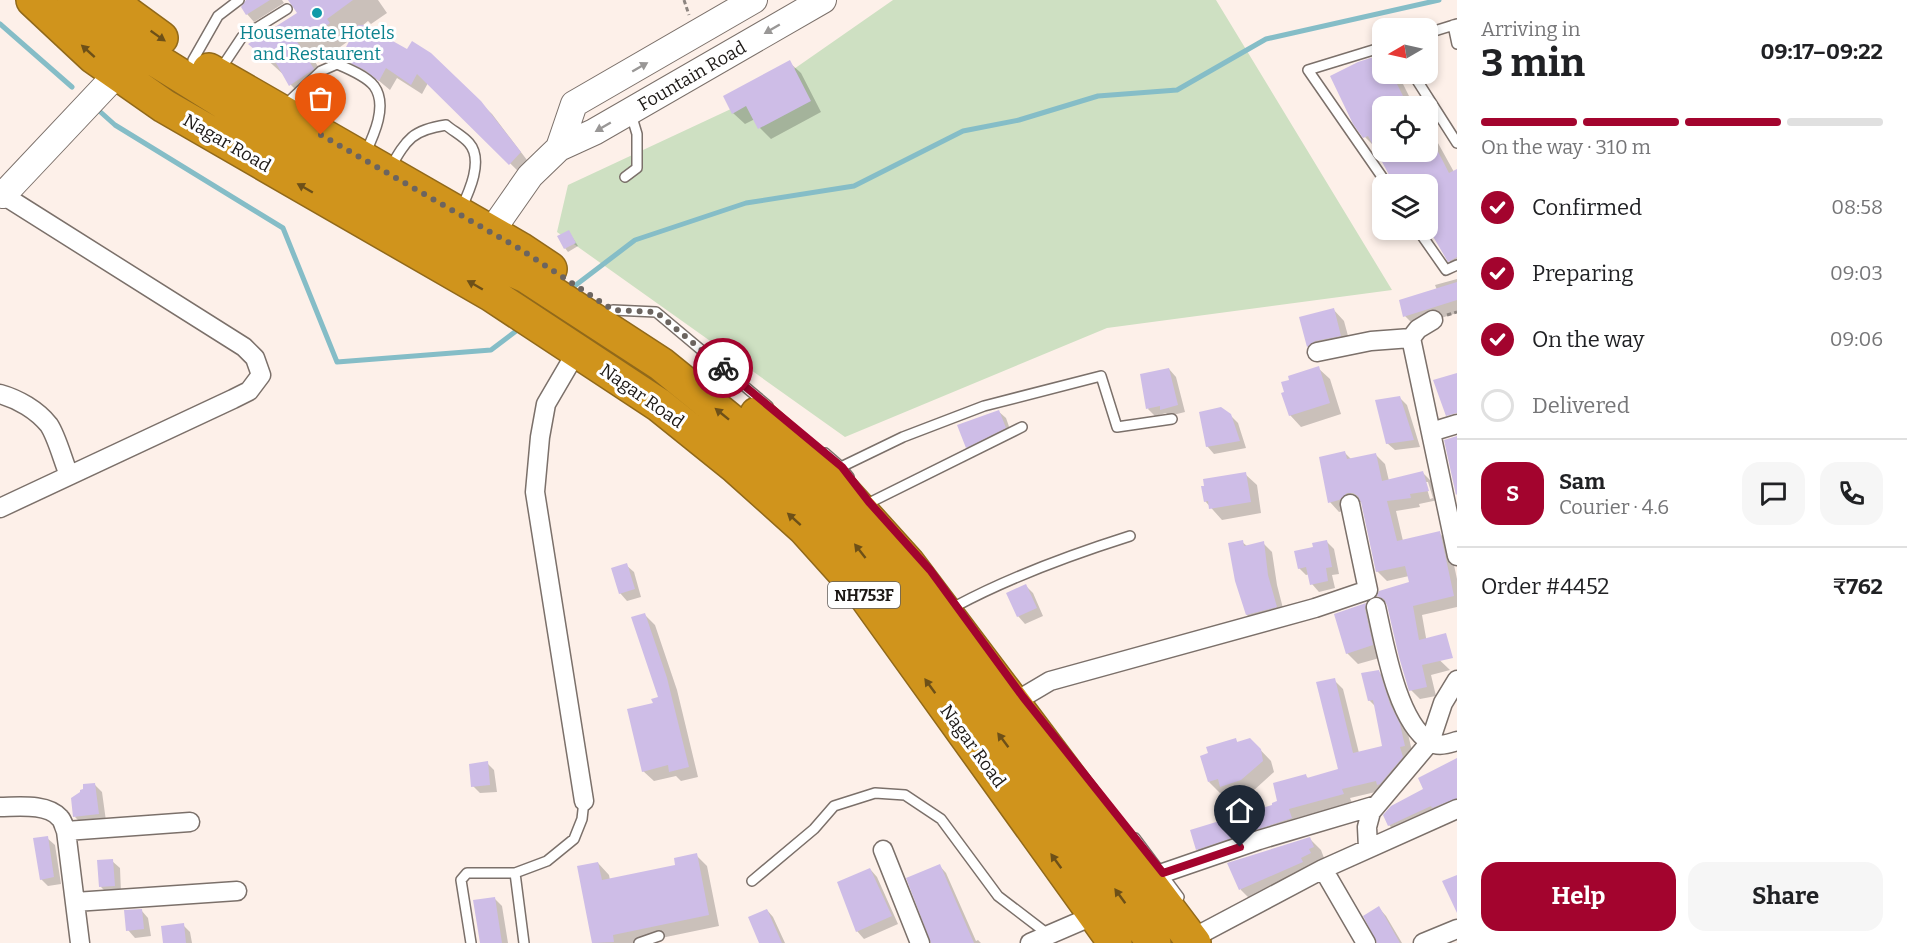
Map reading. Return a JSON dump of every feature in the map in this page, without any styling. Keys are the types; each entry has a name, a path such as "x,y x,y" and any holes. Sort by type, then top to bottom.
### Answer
{"highway":[{"name":"Nagar Road","path":"33,0 94,57 164,106 421,253 530,320 659,405 736,467 804,528 867,598 1115,943"},
{"path":"74,0 92,17 138,50 238,107 253,129 360,193 485,243"},
{"path":"112,0 128,14 205,68 375,165 485,243 526,276 567,291 662,364 752,438 811,495 855,544 1154,943"},
{"path":"421,253 485,243"},
{"name":"NH753F","path":"567,291 613,310 691,362 771,426 852,502 908,563 1199,936"}],"street":[{"name":"Fountain Road","path":"559,148 574,104 754,0"},
{"name":"Fountain Road","path":"485,243 530,176 559,148 594,132 823,0"},
{"path":"0,508 249,391 261,375 255,358 244,347 1,194 117,74"},
{"path":"1317,352 1371,341 1411,338 1418,329 1433,320"},
{"path":"1411,338 1454,530 1457,556"},
{"path":"577,351 546,404 540,437 535,492 584,801"},
{"path":"0,394 13,398 34,411 50,426 69,475"},
{"path":"1431,432 1457,424"},
{"path":"1023,697 1050,681 1315,608 1368,590 1350,504"},
{"path":"1376,606 1397,692 1418,729 1430,742 1439,745 1457,741"},
{"path":"1368,848 1367,827 1371,812 1430,742 1443,702 1457,680"},
{"path":"1163,873 1259,840 1377,806"},
{"path":"0,807 32,807 47,810 60,817 66,831 80,943"},
{"path":"1199,936 1323,869 1457,809"},
{"path":"66,831 190,822"},
{"path":"883,850 920,943"},
{"path":"1323,869 1366,943"},
{"path":"75,902 237,891"},
{"path":"1030,943 1095,915"},
{"path":"1423,943 1457,928"}],"lane":[{"path":"205,68 218,15 239,0"},
{"path":"205,68 242,36 287,9"},
{"path":"1438,30 1455,25 1457,44"},
{"path":"1372,50 1308,70 1380,174"},
{"path":"280,111 321,71 337,64 355,72 373,85 379,98 379,117 370,144 375,165 424,129 446,125 470,144 476,165 471,188 452,219"},
{"path":"1419,84 1457,143"},
{"path":"625,177 637,168 638,155 638,134 630,111"},
{"path":"1425,240 1446,270 1457,265"},
{"path":"613,310 656,312 780,415"},
{"path":"842,467 903,437 984,406 1101,376 1117,427 1172,419"},
{"path":"862,494 873,506 1022,428"},
{"path":"815,445 842,467 855,485"},
{"path":"956,606 996,584 1072,554 1130,536"},
{"path":"950,597 963,615"},
{"path":"752,881 814,829 834,806 875,793 905,795 941,819 998,896 1049,935"},
{"path":"471,943 461,880 463,876 467,873 515,873 547,861 574,839 582,819 584,801"},
{"path":"1126,827 1163,873 1183,903"},
{"path":"515,873 524,943"},
{"path":"639,943 659,936"}],"green space":[{"path":"893,0 1216,0 1392,290 1107,328 845,437 557,232 568,185 748,101"}],"building":[{"path":"246,0 270,0 246,15 241,7"},
{"path":"288,0 353,0 327,19 330,23 306,41 291,32 314,69 289,86 276,63 268,61 248,44 297,13"},
{"path":"358,25 364,25 407,49 412,41 431,53 481,101 521,152 509,165 417,74 411,85 386,68 379,81 365,70 340,58"},
{"path":"1372,58 1372,84 1397,84 1403,96 1372,96 1372,143 1368,136 1363,138 1353,124 1330,76"},
{"path":"790,60 811,101 758,129 746,106 732,114 723,96"},
{"path":"1438,152 1449,173 1457,169 1457,257 1448,262 1435,240 1438,240 1438,174 1389,174 1382,162 1438,162"},
{"path":"569,230 576,243 564,249 557,236"},
{"path":"1457,282 1457,300 1403,317 1399,300"},
{"path":"1334,308 1341,336 1315,341 1307,347 1299,317"},
{"path":"1319,366 1330,403 1289,416 1281,393 1284,392 1281,382 1289,380 1288,376"},
{"path":"1169,368 1178,405 1160,410 1160,406 1146,409 1140,374"},
{"path":"1457,373 1457,413 1446,416 1433,380"},
{"path":"1400,396 1414,440 1386,444 1375,400"},
{"path":"1221,407 1231,414 1240,441 1206,447 1199,412"},
{"path":"999,410 1006,428 966,448 957,425"},
{"path":"1457,436 1457,494 1456,495 1444,440"},
{"path":"1345,451 1347,459 1376,453 1382,481 1423,471 1429,491 1410,494 1411,498 1387,501 1397,541 1440,531 1454,596 1413,606 1419,640 1446,633 1453,658 1422,665 1427,687 1409,691 1387,605 1384,599 1377,596 1379,591 1409,582 1405,566 1376,572 1358,496 1347,493 1339,500 1328,503 1319,457"},
{"path":"1246,472 1251,502 1209,509 1208,501 1204,502 1201,486 1204,486 1203,479"},
{"path":"1243,540 1244,546 1264,541 1268,575 1277,607 1246,615 1235,581 1228,543"},
{"path":"1327,540 1332,567 1326,568 1328,581 1310,585 1306,567 1298,569 1294,551 1313,547 1312,543"},
{"path":"627,563 635,589 619,594 611,568"},
{"path":"1026,584 1037,608 1017,617 1006,593"},
{"path":"1366,603 1365,609 1373,645 1346,654 1334,614"},
{"path":"645,613 667,678 689,767 669,772 668,765 642,772 627,709 653,703 651,699 658,697 631,617"},
{"path":"1379,670 1390,704 1400,724 1405,746 1400,747 1403,757 1380,784 1377,785 1376,781 1342,789 1344,794 1289,809 1292,818 1196,850 1190,830 1272,805 1277,801 1273,783 1306,774 1307,778 1338,769 1316,682 1335,678 1353,753 1382,746 1373,700 1368,701 1361,673"},
{"path":"1236,738 1237,742 1250,738 1261,749 1263,761 1241,780 1220,787 1218,779 1208,782 1200,756 1208,753 1206,747"},
{"path":"1457,758 1457,798 1432,808 1431,806 1388,826 1383,815 1391,806 1423,789 1418,778"},
{"path":"488,761 490,785 471,787 469,764"},
{"path":"95,783 99,814 73,817 71,798 83,789 83,784"},
{"path":"48,836 54,877 40,880 33,838"},
{"path":"1310,837 1314,847 1309,849 1311,853 1301,858 1303,862 1239,890 1227,863"},
{"path":"697,853 709,915 613,935 614,942 592,943 577,866 598,862 602,880 675,865 674,858"},
{"path":"113,859 115,886 99,887 97,860"},
{"path":"940,864 974,943 931,943 906,878"},
{"path":"870,868 892,916 856,932 837,882"},
{"path":"1457,875 1457,913 1442,881"},
{"path":"495,897 502,943 480,943 473,900"},
{"path":"1379,906 1400,943 1377,943 1363,916"},
{"path":"142,909 144,929 126,931 124,910"},
{"path":"767,909 782,943 759,943 748,917"},
{"path":"184,923 186,943 163,943 161,926"}],"waterway":[{"path":"568,291 635,240 746,203 854,186 963,131 1019,120 1098,96 1177,90 1266,39 1439,0"},
{"path":"0,24 72,87"},
{"path":"96,108 115,125 283,228 337,362 491,350 520,328"}],"way so far":[{"path":"321,135 520,249 613,310 656,312 723,368"}],"place":[{"name":"Housemate Hotels and Restaurent","path":"317,13"}],"route":[{"path":"723,368 842,467 869,502 930,570 1023,697 1163,873 1240,847"}]}
